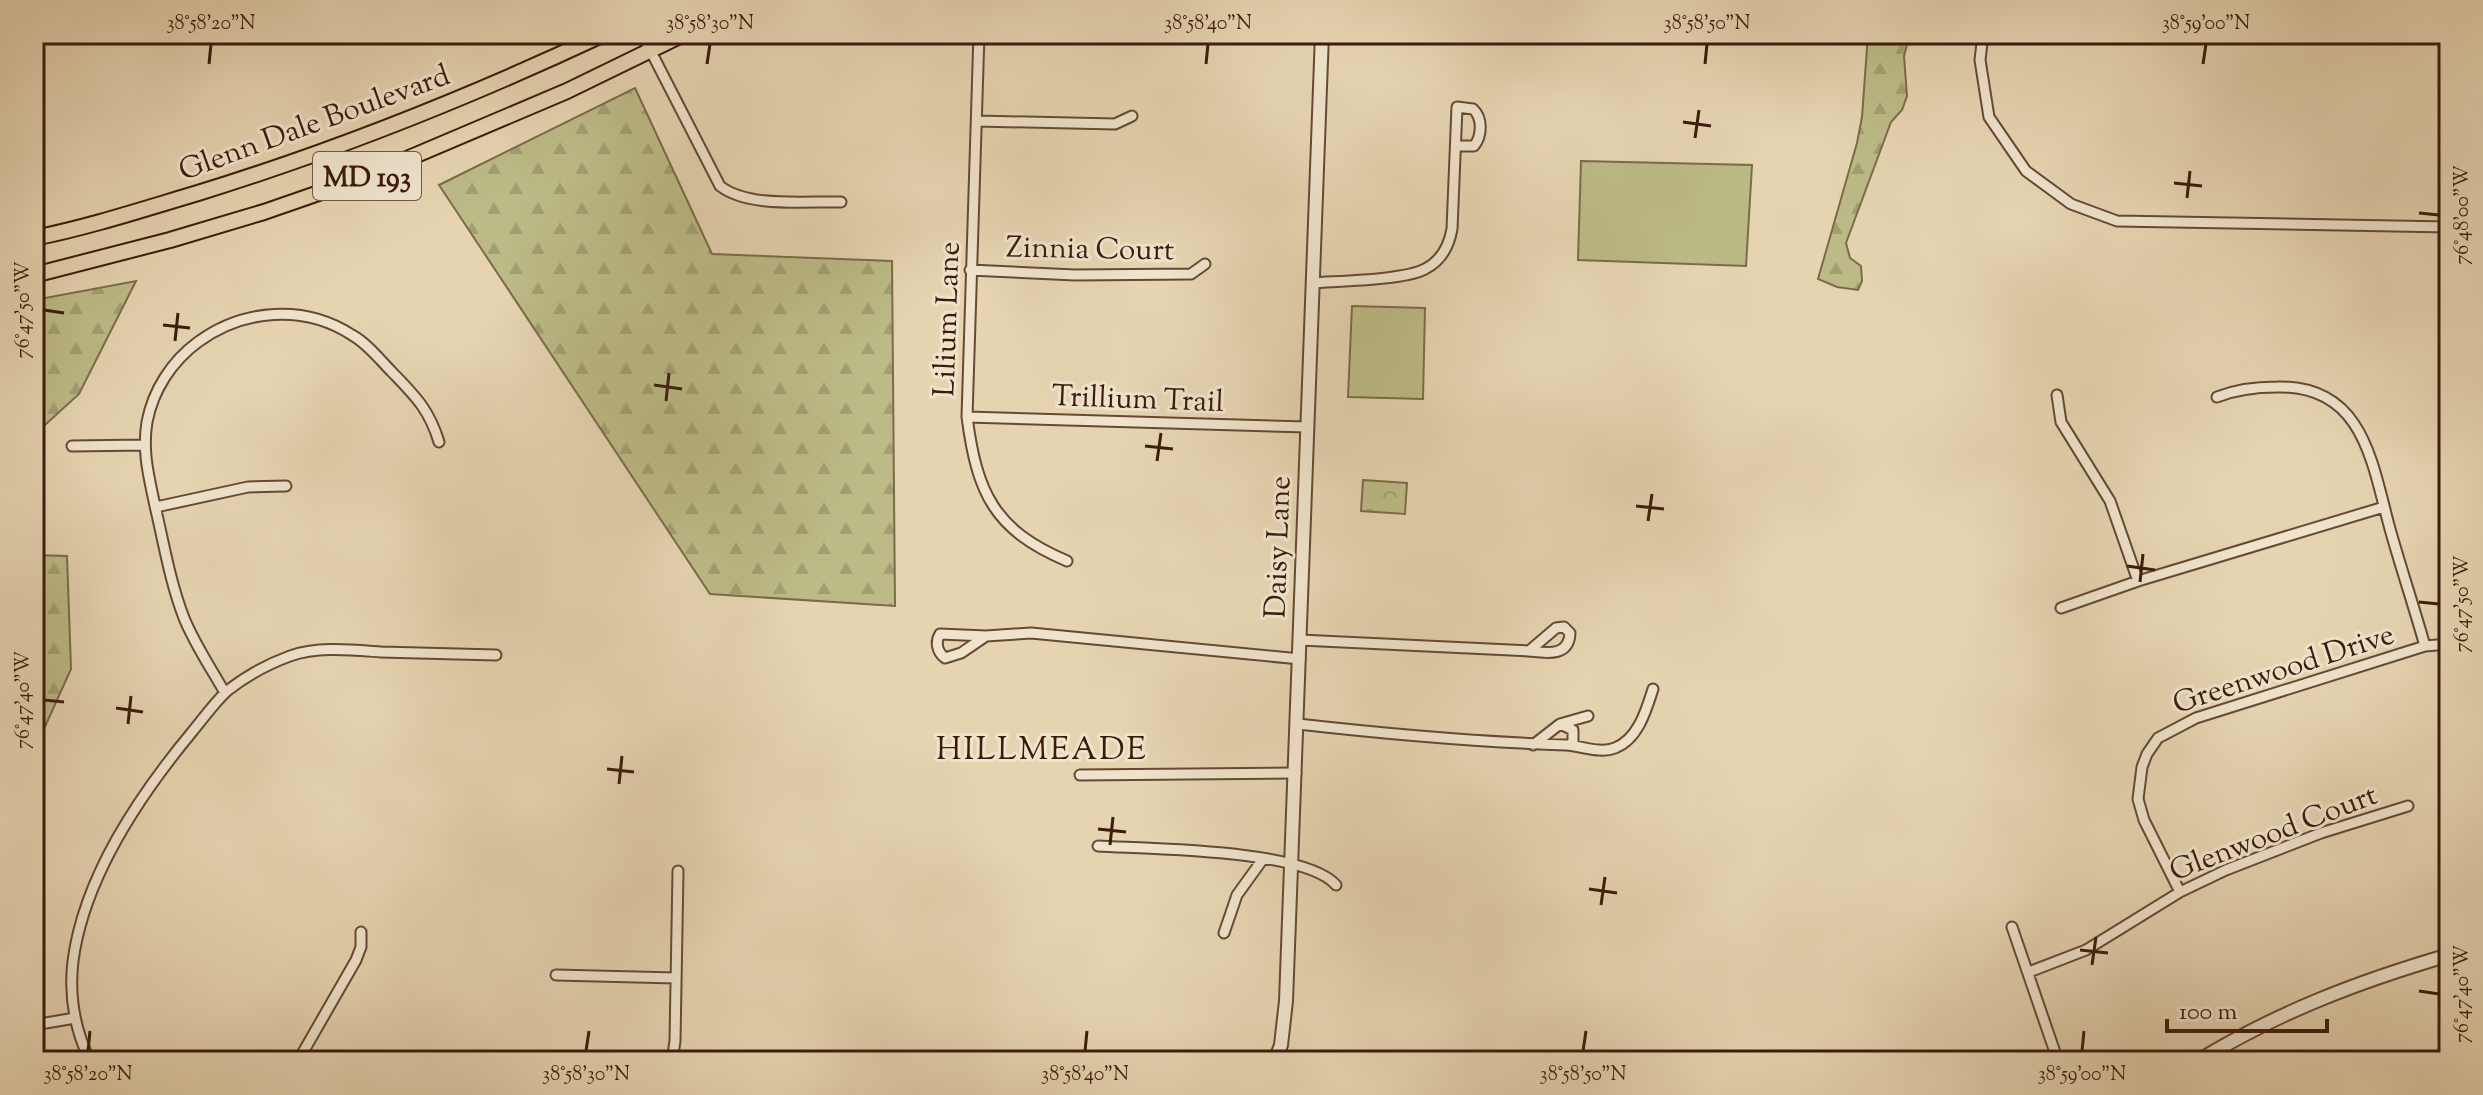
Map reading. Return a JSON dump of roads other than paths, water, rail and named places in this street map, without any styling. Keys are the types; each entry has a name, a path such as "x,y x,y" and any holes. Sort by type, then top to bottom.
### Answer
{"main road":[{"name":"Glenn Dale Boulevard","path":"34,238 189,196 368,135 523,72 604,34"},
{"name":"Glenn Dale Boulevard","path":"34,275 170,240 362,178 567,91 684,34"}],"street":[{"path":"642,34 720,186 729,193 763,201 841,202"},
{"name":"Lilium Lane","path":"979,34 967,417 971,450 981,484 1001,519 1037,548 1067,561"},
{"name":"Daisy Lane","path":"1275,1061 1281,1045 1285,1015 1292,864 1322,34"},
{"path":"1983,34 1980,60 1989,117 2026,171 2071,204 2117,221 2449,227"},
{"path":"1313,283 1406,274 1426,269 1440,258 1449,244 1452,229 1457,107 1473,109 1480,119 1479,140 1474,146 1456,146"},
{"path":"977,121 1115,124 1132,116"},
{"name":"Zinnia Court","path":"970,270 1075,275 1191,274 1205,264"},
{"path":"225,693 183,617 145,462 150,410 158,389 185,352 230,323 258,316 276,314 325,322 360,340 426,410 439,442"},
{"path":"2217,397 2237,389 2284,386 2309,389 2333,402 2353,420 2362,434 2425,646"},
{"path":"2057,395 2061,422 2110,501 2138,581"},
{"name":"Trillium Trail","path":"967,417 1307,427"},
{"path":"72,446 145,445"},
{"path":"156,507 248,487 286,486"},
{"path":"2061,608 2138,581 2384,507"},
{"path":"986,636 970,648 945,658 936,640 940,634 986,636 1031,633 1300,659"},
{"path":"1300,640 1529,651"},
{"name":"Greenwood Drive","path":"2180,892 2144,820 2138,799 2142,767 2158,738 2196,718 2425,646 2449,644"},
{"path":"90,1061 75,1018 72,982 84,914 115,844 150,787 225,693 268,665 304,653 353,650 496,655"},
{"path":"1298,724 1417,738 1612,750 1628,741 1646,711 1653,689"},
{"path":"1533,745 1560,724 1588,716"},
{"path":"1560,724 1573,730 1573,742 1569,745"},
{"path":"1080,775 1296,773"},
{"name":"Glenwood Court","path":"2029,972 2086,950 2180,892 2226,870 2321,833 2408,806"},
{"path":"1098,846 1212,851 1263,859 1292,864 1329,877 1336,885"},
{"path":"1224,933 1237,895 1263,859"},
{"path":"672,1061 678,871"},
{"path":"2012,927 2058,1061"},
{"path":"298,1061 356,960 361,947 361,932"},
{"path":"2198,1061 2305,1004 2449,955"},
{"path":"556,975 676,978"},
{"path":"34,1025 75,1018"}],"district":[{"name":"HILLMEADE","path":"1042,748"}]}
